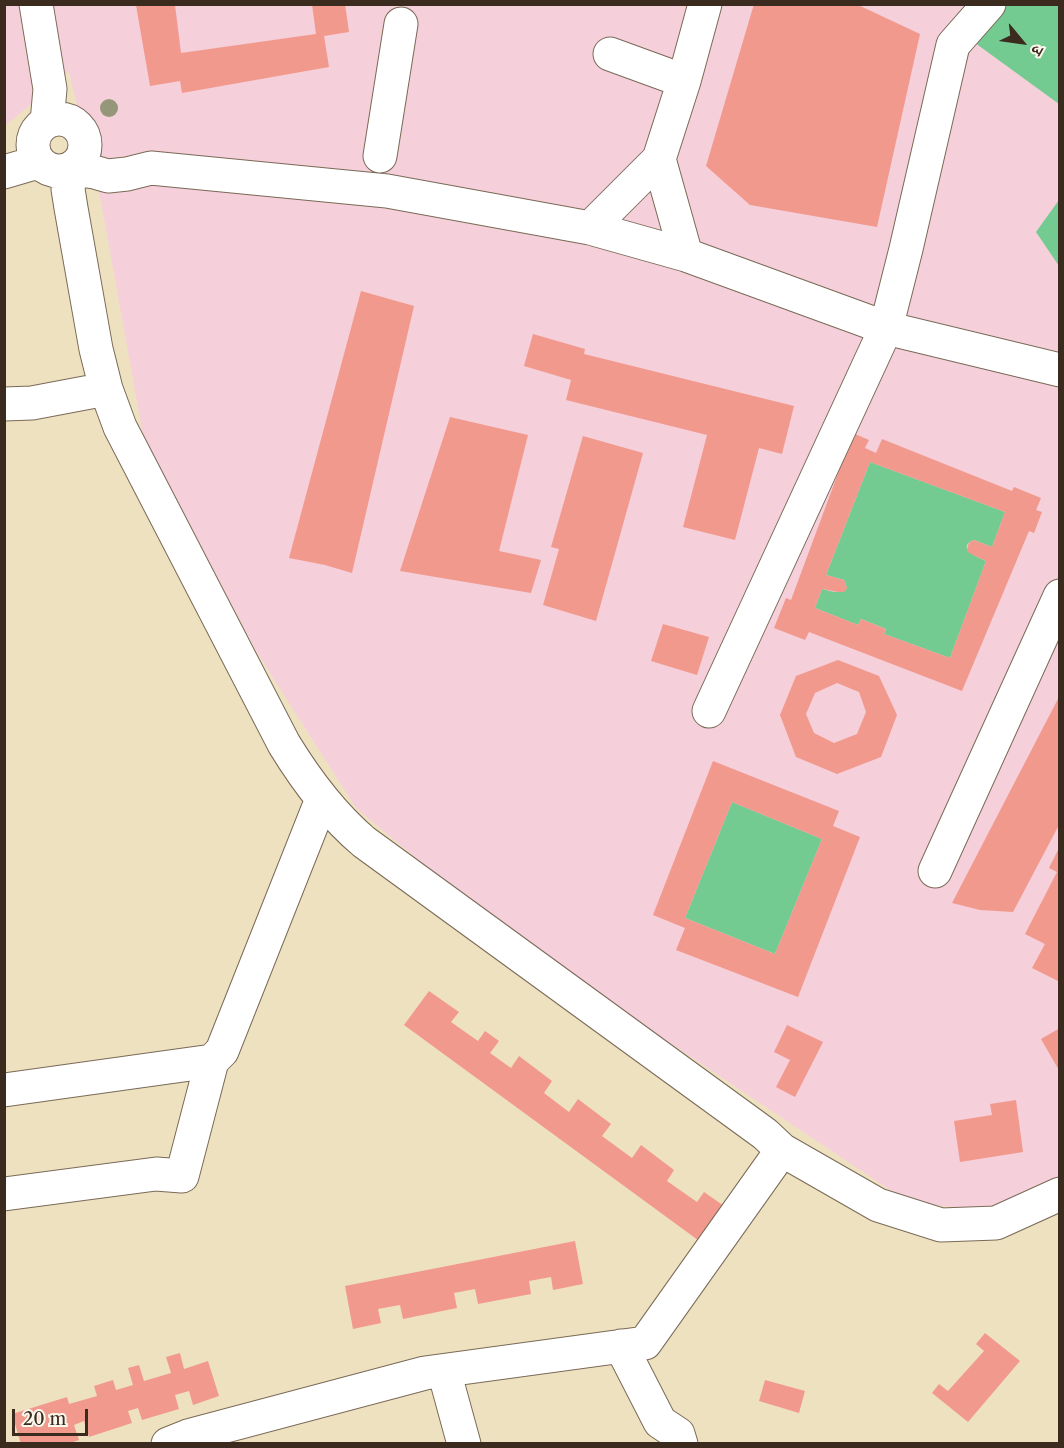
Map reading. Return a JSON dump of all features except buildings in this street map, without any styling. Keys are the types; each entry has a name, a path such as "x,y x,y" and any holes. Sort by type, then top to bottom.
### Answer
{"street":[{"path":"36,4 50,88 60,111 49,147 68,189 94,338 106,389 120,427 284,744 299,769 322,799 363,842 782,1149 878,1205 941,1226 996,1223 1059,1194"},
{"path":"590,228 659,159 705,4"},
{"path":"709,711 885,328 906,249 953,45 989,4"},
{"path":"380,156 401,24"},
{"path":"610,54 684,81"},
{"path":"4,172 49,147 105,147 151,168 387,191 590,228 686,255 885,328 1059,370"},
{"path":"659,159 686,255"},
{"path":"4,404 32,403 106,389"},
{"path":"935,871 1009,708 1051,640 1059,596"},
{"path":"4,1194 156,1174 182,1176 212,1061 222,1051 322,799"},
{"path":"4,1090 212,1061"},
{"path":"168,1443 425,1373 645,1343 782,1149"},
{"path":"621,1346 660,1422 678,1434 681,1443"},
{"path":"444,1371 464,1443"}],"shaded area":[{"path":"5,5 1059,5 1059,1177 990,1211 908,1202 504,932 356,808 256,651 143,435 102,207 69,72 5,126"}],"green space":[{"path":"996,5 1059,5 1059,104 971,40"},
{"path":"1059,200 1059,266 1036,232"},
{"path":"870,462 1005,512 992,547 974,540 967,546 970,552 986,561 950,658 884,634 886,629 861,619 858,625 815,608 822,589 838,592 847,588 844,580 826,575"},
{"path":"732,802 822,839 775,954 685,918"}]}
